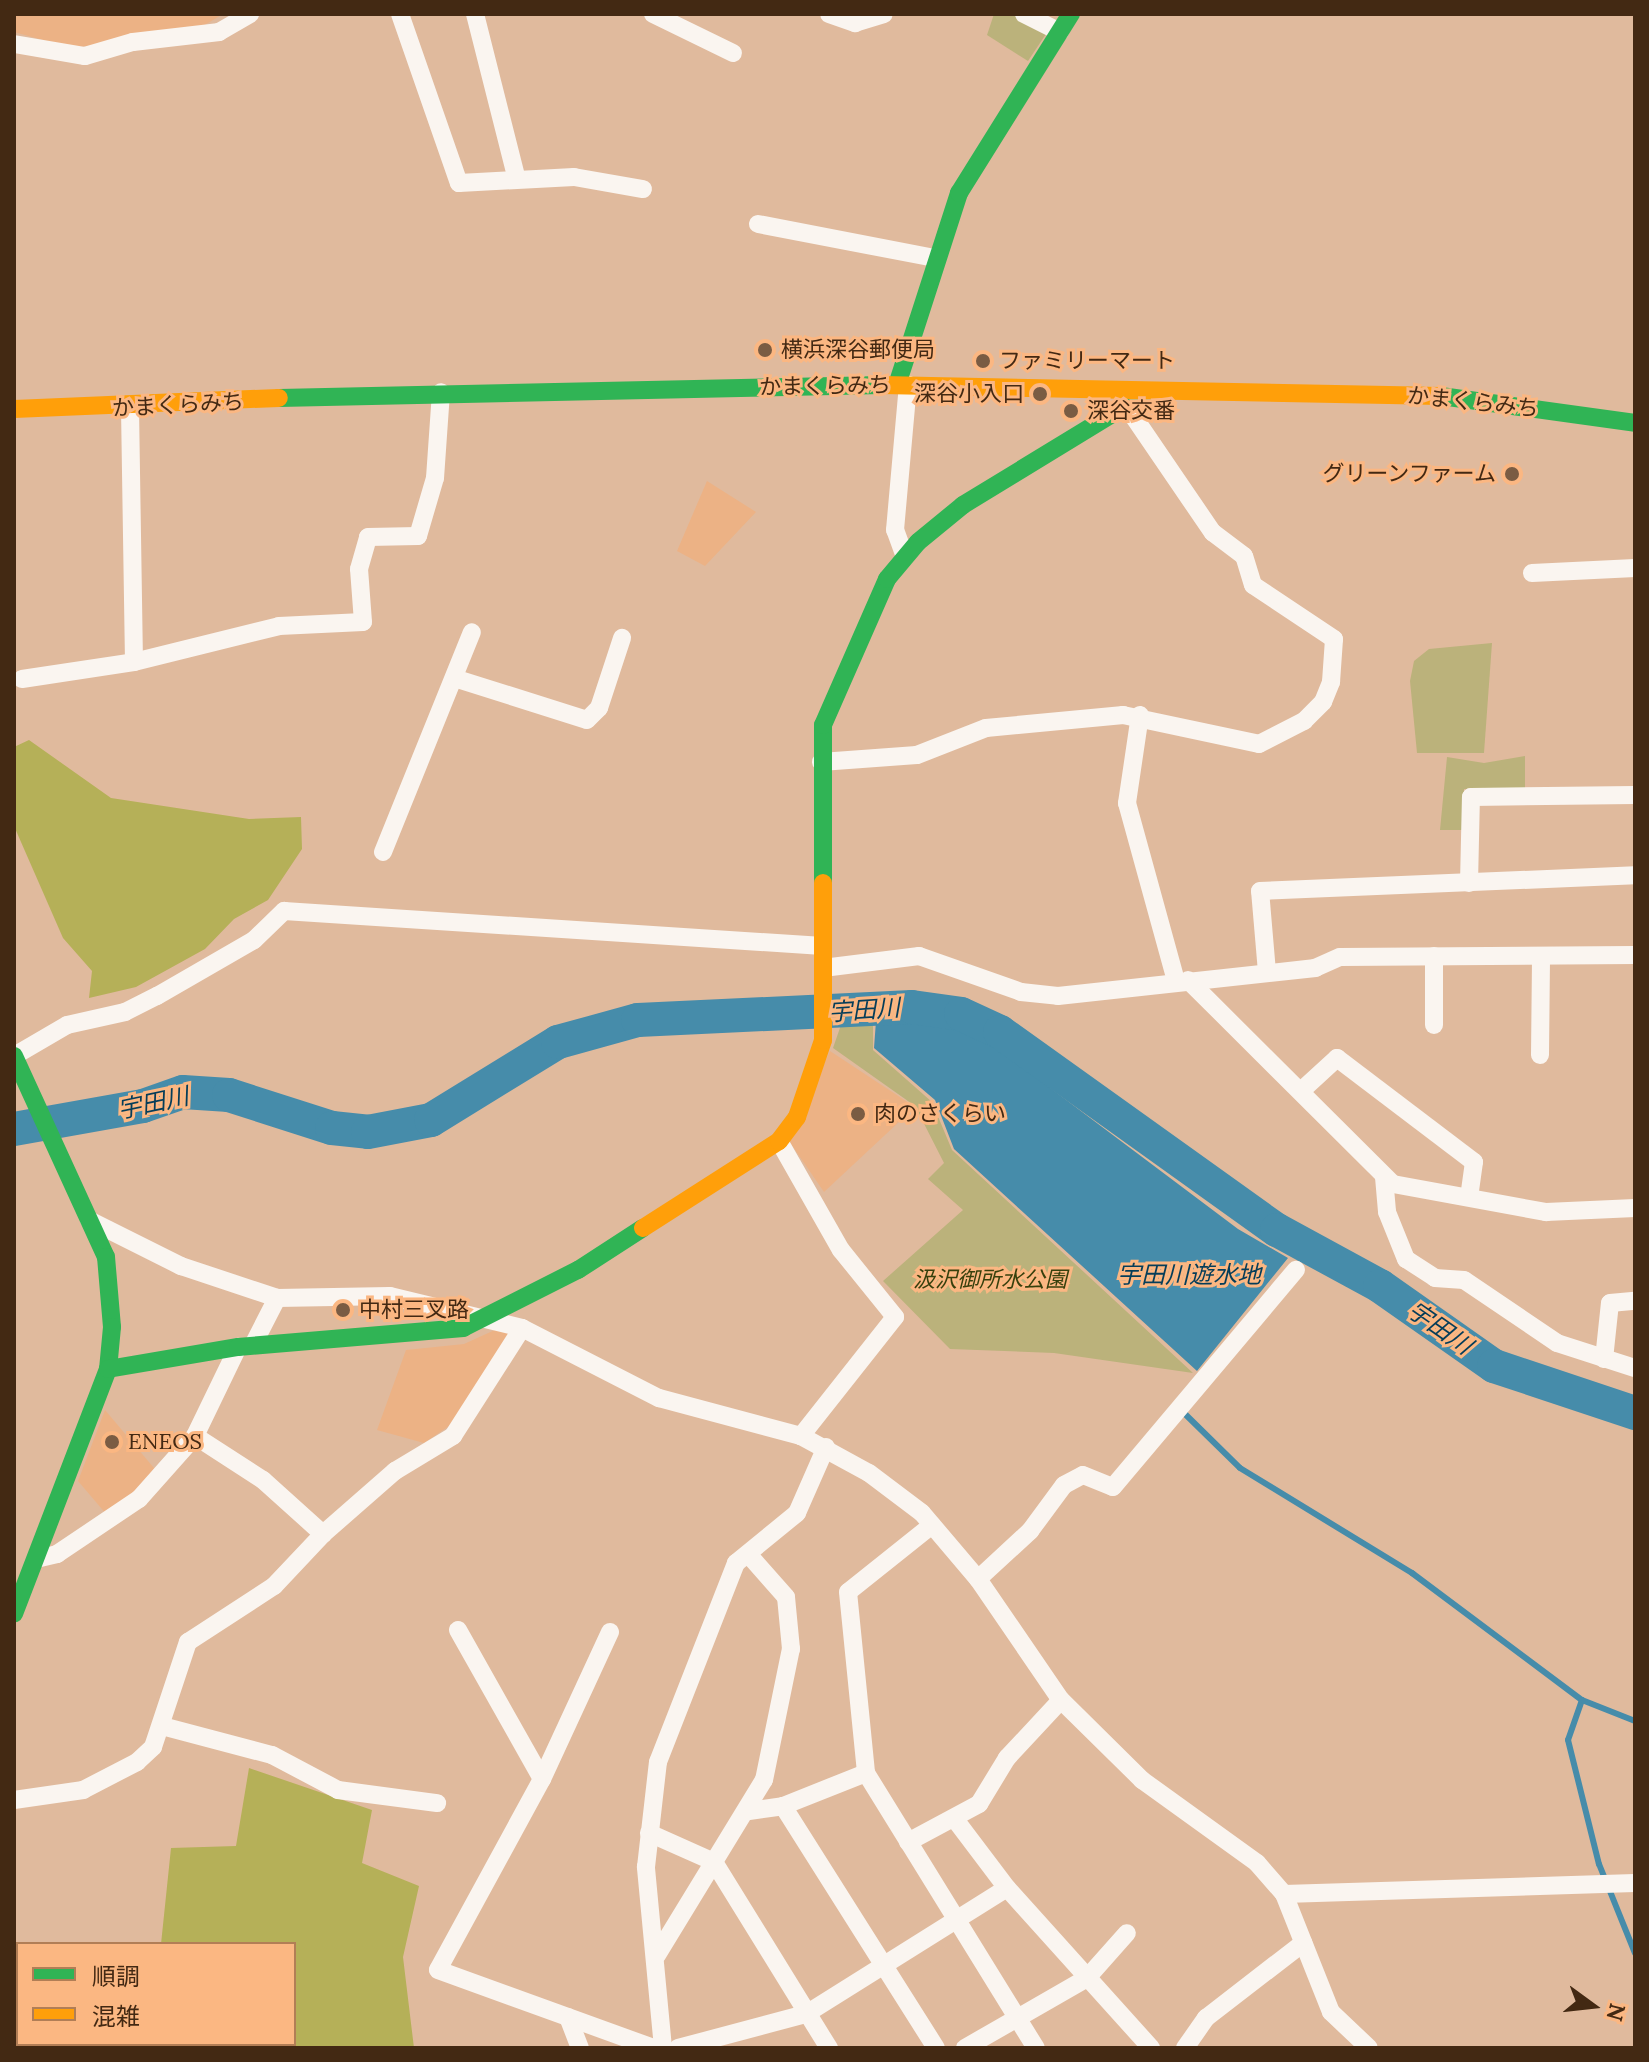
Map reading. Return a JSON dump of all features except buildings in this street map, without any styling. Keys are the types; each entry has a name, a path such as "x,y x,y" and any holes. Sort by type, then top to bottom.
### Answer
{"street":[{"path":"14,44 85,56 133,42 219,32 250,14"},
{"path":"400,14 459,183 516,176 574,177 643,189"},
{"path":"475,14 516,176"},
{"path":"653,14 733,53"},
{"path":"829,14 855,23 884,14"},
{"path":"1024,14 1060,32"},
{"path":"905,557 895,530 902,385 935,258 959,193 1071,14"},
{"path":"758,224 935,258"},
{"name":"かまくらみち","path":"14,409 130,408 441,392 902,385 1143,395 1433,395 1633,426"},
{"path":"22,679 134,662 279,626 363,622 359,569 368,537 418,536 435,478 441,392"},
{"path":"108,1369 245,1346 438,1333 489,1318 779,1141 807,1093 823,1031 821,762 823,725 842,668 887,579 905,557 963,505 1143,395"},
{"path":"821,762 917,755 986,728 1140,715 1259,744 1304,721 1323,702 1335,654 1334,639 1253,585 1244,556 1213,533 1125,404"},
{"path":"130,408 134,662"},
{"path":"1532,573 1635,568"},
{"path":"383,852 472,632"},
{"path":"454,678 587,720 599,708 622,638"},
{"path":"1140,715 1138,760 1127,803 1182,980 1301,1091 1393,1184 1546,1212 1635,1208"},
{"path":"1469,883 1471,797 1635,795"},
{"path":"1267,972 1260,891 1635,875"},
{"path":"14,1614 108,1369 112,1284 89,1220 14,1056 67,1025 125,1012 157,996 254,940 284,911 823,946"},
{"path":"823,977 919,956 1021,992 1058,996 1182,980 1315,968 1340,957 1635,955"},
{"path":"1434,956 1434,1025"},
{"path":"1540,1055 1541,956"},
{"path":"1301,1091 1337,1058 1474,1162 1469,1197"},
{"path":"779,1141 841,1250 895,1317 801,1436"},
{"path":"1384,1177 1387,1212 1406,1259 1435,1278 1464,1280 1557,1343 1635,1368"},
{"path":"89,1220 181,1266 277,1298 390,1296 522,1328 659,1398 801,1436 869,1473 932,1525 978,1579 1061,1700 1142,1780 1257,1863 1284,1894 1331,2012 1369,2048"},
{"path":"978,1579 1030,1531 1064,1485 1083,1475 1113,1487 1296,1270"},
{"path":"36,1559 57,1554 139,1499 195,1436 245,1346 277,1298"},
{"path":"1604,1359 1610,1303 1635,1301"},
{"path":"14,1800 83,1790 113,1777 153,1747 188,1642 274,1586 323,1534 395,1471 453,1436 522,1328"},
{"path":"195,1436 263,1480 323,1534"},
{"path":"663,2048 657,1955 648,1911 649,1833 658,1762 736,1563 797,1513 826,1447"},
{"path":"932,1525 848,1592 866,1773 1036,2048"},
{"path":"657,1955 749,1811 764,1780 791,1649 786,1597 749,1555"},
{"path":"458,1630 542,1779"},
{"path":"610,1632 542,1779 438,1970 654,2048"},
{"path":"908,1842 957,1822 979,1804 1007,1758 1061,1700"},
{"path":"162,1726 272,1755 338,1790 437,1803"},
{"path":"749,1811 783,1806 866,1773"},
{"path":"783,1806 936,2048"},
{"path":"957,1822 1007,1888 1151,2048"},
{"path":"649,1833 714,1862 829,2048"},
{"path":"1284,1894 1635,1883"},
{"path":"678,2048 806,2014 1007,1888"},
{"path":"965,2048 1087,1978 1127,1933"},
{"path":"1185,2048 1206,2018 1303,1943"},
{"path":"568,2017 580,2048"}],"shaded area":[{"path":"14,14 223,14 193,32 72,48 14,32"},
{"path":"707,481 756,512 705,566 677,551"},
{"path":"29,740 111,798 249,819 301,817 302,849 268,900 234,919 205,949 136,987 89,998 92,971 63,938 14,826 14,747"},
{"name":"肉のさくらい","path":"830,1051 915,1107 824,1192 789,1141"},
{"path":"497,1329 511,1335 465,1415 424,1443 377,1430 406,1350 464,1344"},
{"name":"ENEOS","path":"105,1410 159,1474 107,1515 78,1481"},
{"path":"249,1768 372,1810 362,1863 419,1886 403,1957 414,2048 150,2048 296,2046 296,1942 161,1942 171,1848 236,1846"}],"green space":[{"path":"994,14 1014,14 1046,34 1028,61 987,35"},
{"path":"1492,643 1484,753 1417,753 1410,681 1414,661 1429,649"},
{"path":"1525,756 1525,788 1464,789 1462,830 1440,830 1447,757 1484,763"},
{"name":"汲沢御所水公園","path":"873,1021 873,1050 932,1102 952,1150 1193,1373 1054,1353 950,1349 883,1281 963,1210 928,1179 944,1163 915,1106 833,1048 842,1022"}],"water":[{"name":"宇田川遊水地","path":"876,1021 954,1026 1001,1051 1238,1229 1288,1258 1197,1371 954,1149 935,1100 874,1048"}],"waterway":[{"name":"宇田川","path":"14,1129 143,1106 183,1092 229,1095 332,1128 368,1132 431,1120 558,1042 638,1020 912,1007 961,1014 1000,1032 1277,1230 1380,1286 1494,1366 1635,1413"},
{"path":"1184,1413 1240,1468 1412,1573 1582,1700 1568,1740 1599,1864 1635,1953"},
{"path":"1582,1700 1635,1721"}],"traffic: fast":[{"path":"897,385 959,193 1071,14"},
{"path":"279,398 882,385"},
{"path":"823,883 823,725 887,579 918,542 963,505 1143,395"},
{"path":"1441,396 1635,423"},
{"path":"14,1056 106,1257 112,1327 108,1369 14,1614"},
{"path":"108,1369 238,1347 463,1328 578,1270 643,1228"}],"traffic: slow":[{"path":"882,385 1441,396"},
{"path":"14,409 279,398"},
{"path":"643,1228 779,1141 797,1117 823,1040 823,883"}],"place":[{"name":"横浜深谷郵便局","path":"765,350"},
{"name":"ファミリーマート","path":"983,361"},
{"name":"深谷小入口","path":"1040,394"},
{"name":"深谷交番","path":"1071,411"},
{"name":"グリーンファーム","path":"1512,474"},
{"name":"肉のさくらい","path":"858,1114"},
{"name":"中村三叉路","path":"343,1310"},
{"name":"ENEOS","path":"112,1442"}]}
